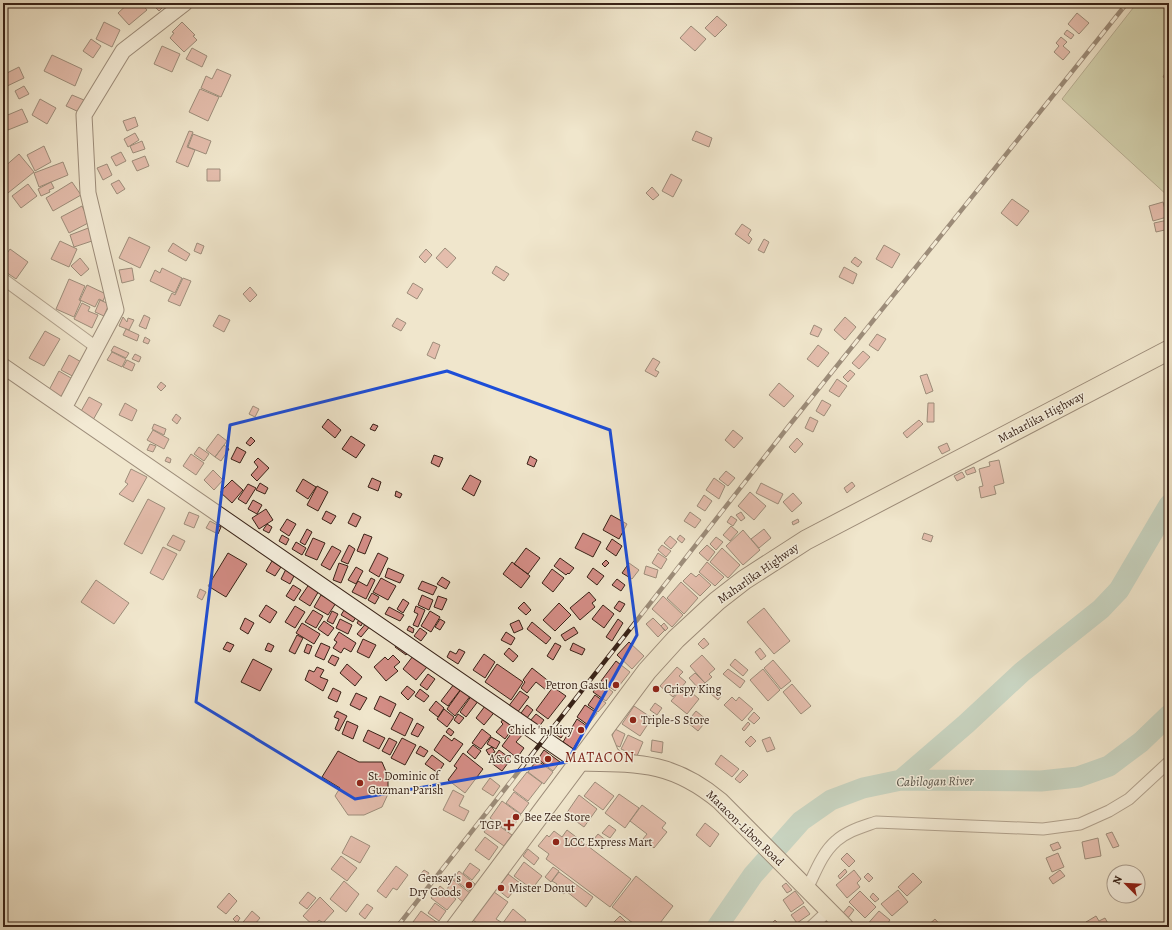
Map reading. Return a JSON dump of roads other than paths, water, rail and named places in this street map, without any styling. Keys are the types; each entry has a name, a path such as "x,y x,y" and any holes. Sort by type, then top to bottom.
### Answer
{"highway":[{"name":"Maharlika Highway","path":"456,927 578,762 662,654 698,618 744,580 806,540 1169,350"}],"main road":[{"path":"601,732 610,754 618,762"},
{"name":"Matacon-Libon Road","path":"578,762 618,762 660,768 682,775 704,788 736,817 845,927"}],"street":[{"path":"64,408 116,310 88,193 84,115 123,51 185,3"},
{"path":"3,279 96,347"},
{"path":"3,366 578,762"},
{"path":"802,884 836,841 852,831 876,822 1043,829 1080,824 1109,812 1129,799 1169,762"},
{"path":"811,927 828,911"}],"waterway":[{"path":"901,780 966,724 1022,672 1101,609 1119,590 1169,505"},
{"name":"Cabilogan River","path":"717,927 753,875 801,821 831,800 863,788 901,780 1041,781 1078,777 1109,766 1141,742 1169,715"}],"railway":[{"path":"397,927 788,427 1127,3"}],"place":[{"name":"Petron Gasul","path":"616,685"},
{"name":"Crispy King","path":"656,689"},
{"name":"Triple-S Store","path":"633,720"},
{"name":"Chick 'n Juicy","path":"581,730"},
{"name":"A&C Store","path":"548,759"},
{"name":"St. Dominic of Guzman Parish","path":"360,783"},
{"name":"Bee Zee Store","path":"516,817"},
{"name":"TGP","path":"509,825"},
{"name":"LCC Express Mart","path":"556,842"},
{"name":"Gensay's Dry Goods","path":"469,885"},
{"name":"Mister Donut","path":"501,888"}],"district":[{"name":"MATACON","path":"600,757"}]}
